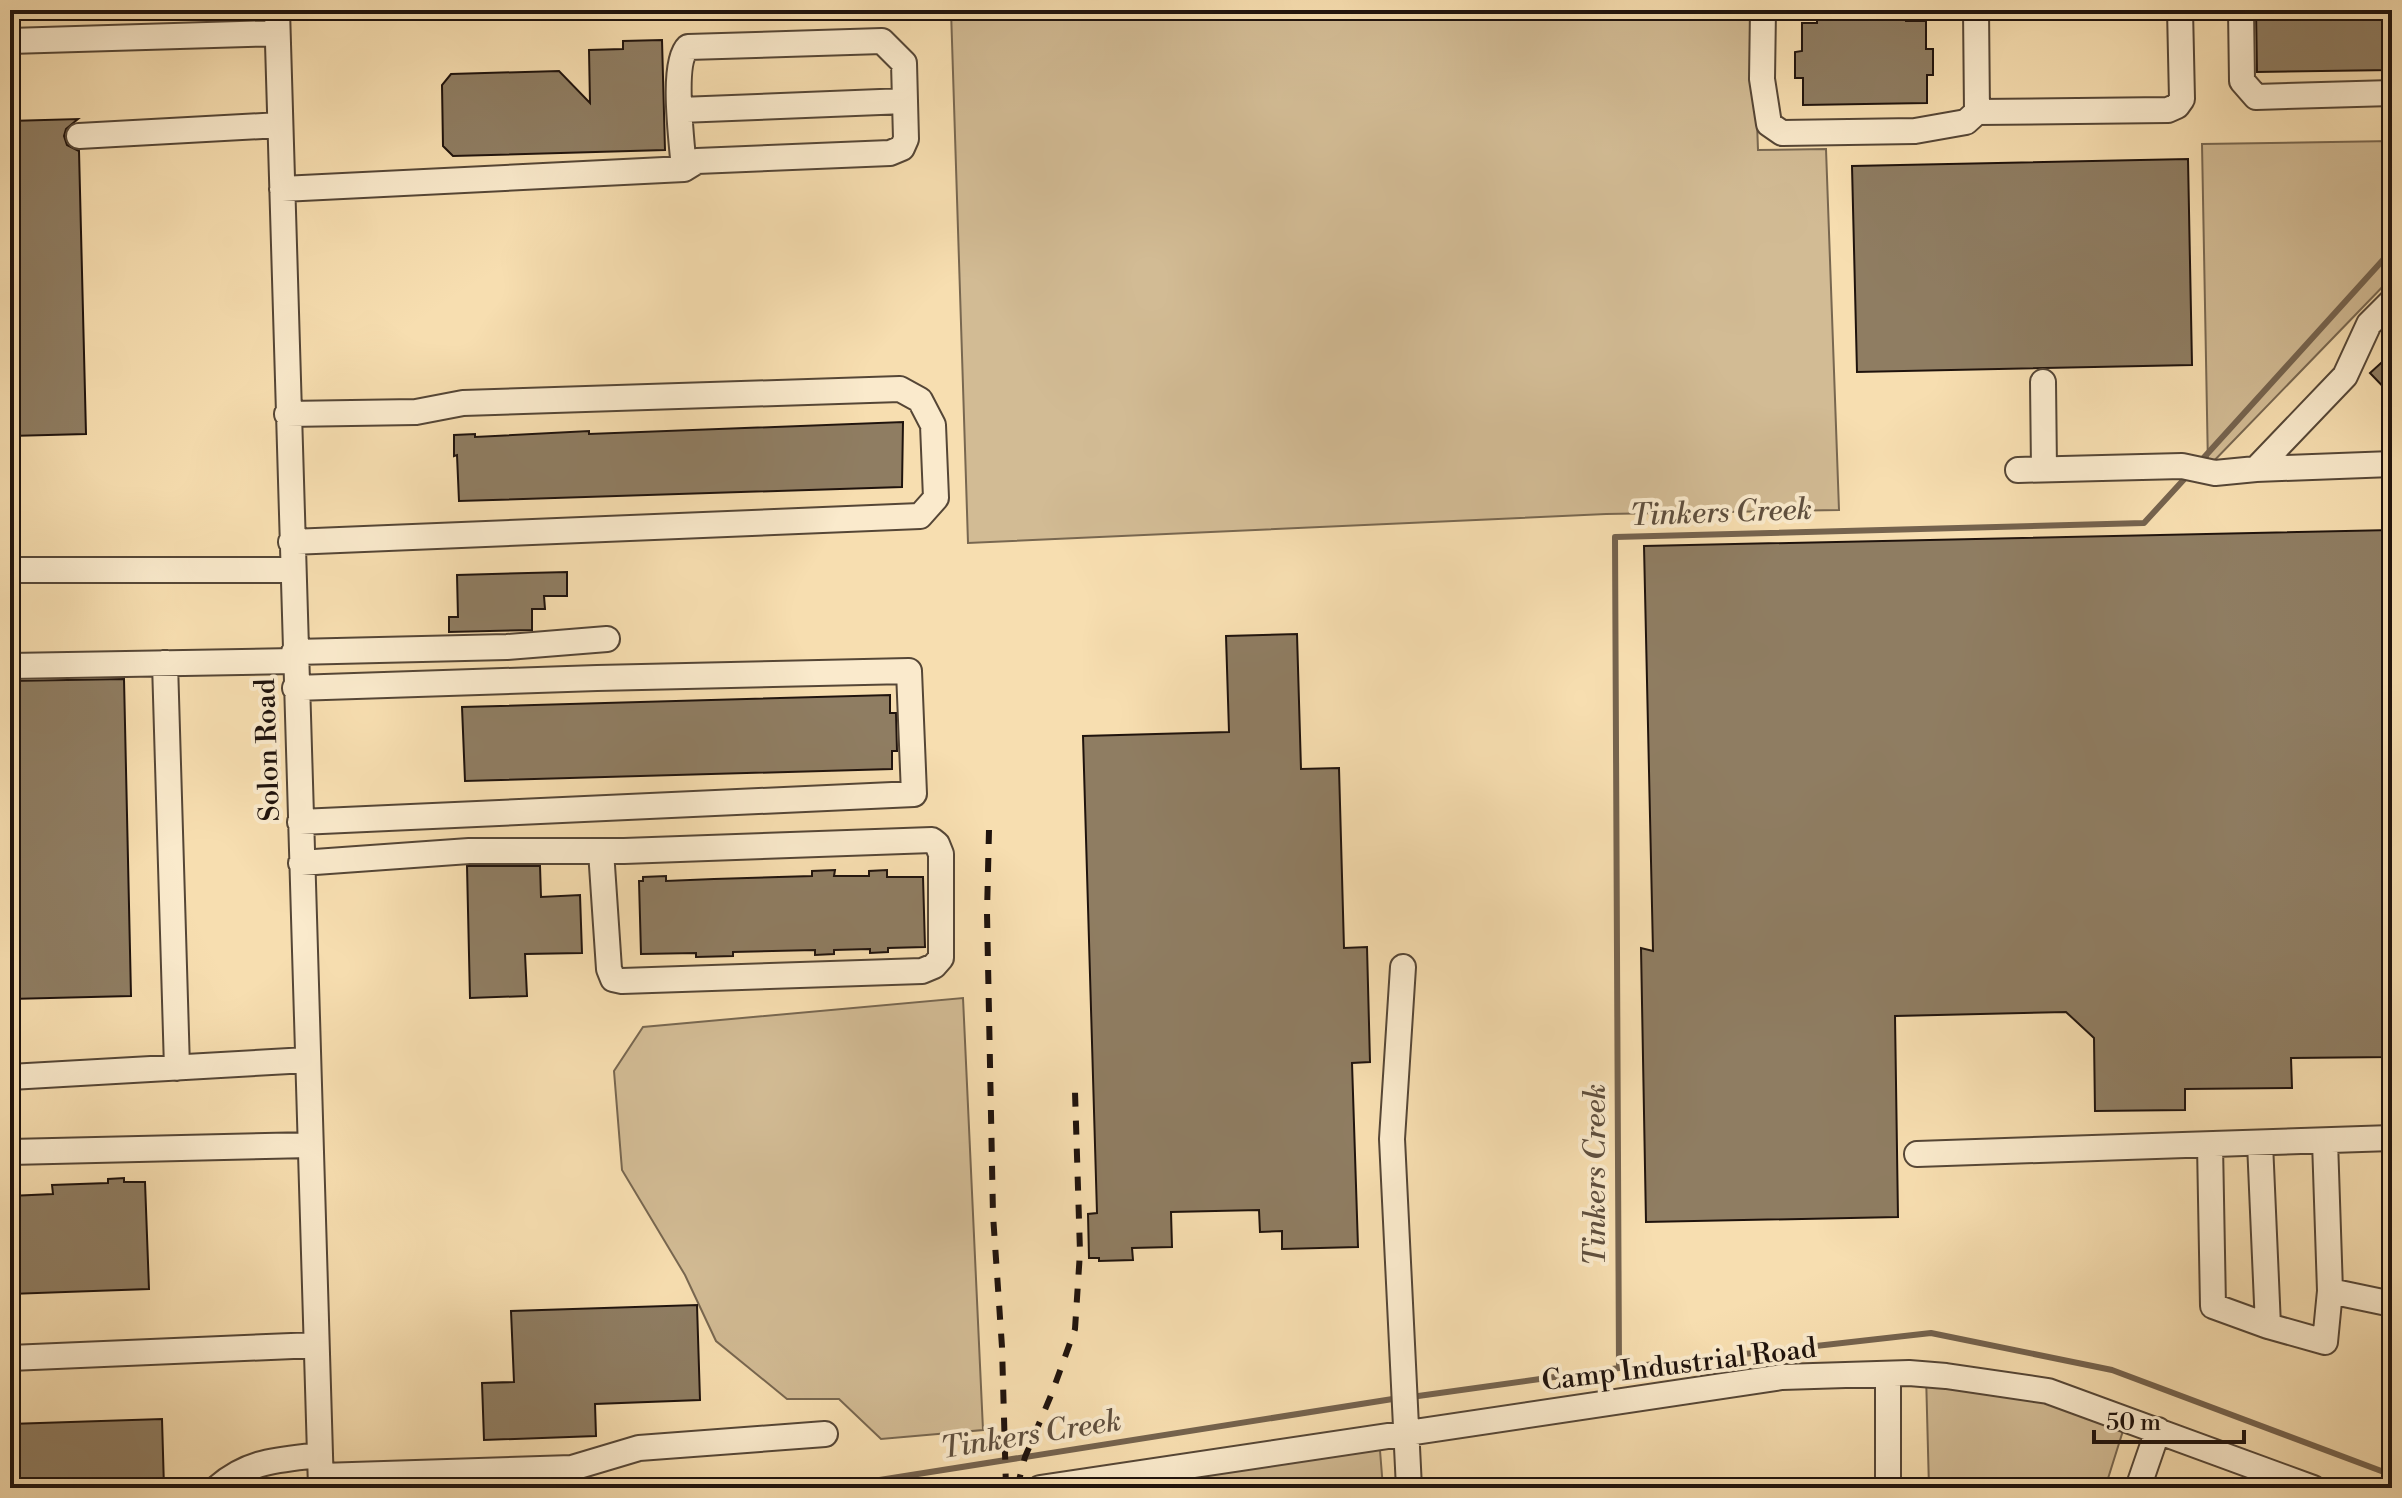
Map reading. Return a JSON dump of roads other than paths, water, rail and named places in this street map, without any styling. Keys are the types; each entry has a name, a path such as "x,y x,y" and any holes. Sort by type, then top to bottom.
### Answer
{"street":[{"path":"1763,10 1762,79 1769,124 1782,133 1915,131 1966,122 1977,112 2168,110 2177,106 2182,99 2180,10"},
{"path":"1976,10 1977,112"},
{"path":"2241,10 2242,81 2256,97 2392,93"},
{"path":"10,41 277,21"},
{"name":"Solon Road","path":"277,21 320,1473"},
{"path":"282,189 684,169 697,161 896,152 906,139 904,63 882,41 695,45 682,53 679,62 684,169"},
{"path":"680,110 905,101"},
{"path":"79,136 280,125"},
{"path":"2256,469 2345,376 2369,324 2392,301"},
{"path":"2043,382 2044,469"},
{"path":"287,414 416,412 463,403 900,389 920,400 933,425 936,498 920,516 291,542"},
{"path":"2018,470 2182,466 2215,473 2392,464"},
{"path":"10,570 292,570"},
{"path":"10,666 165,663 507,647 607,639"},
{"path":"165,663 177,1068"},
{"path":"295,688 909,671 914,794 300,822"},
{"path":"301,863 469,851 601,851 932,840 941,854 941,958 934,966 922,971 613,979 609,969 601,851"},
{"path":"1403,967 1392,1139 1409,1488"},
{"path":"10,1077 307,1060"},
{"path":"1917,1154 2392,1138"},
{"path":"2210,1145 2213,1306 2325,1342 2330,1291 2325,1141"},
{"path":"2260,1143 2268,1326"},
{"path":"10,1152 310,1145"},
{"path":"2330,1291 2392,1304"},
{"path":"10,1358 316,1345"},
{"path":"1888,1374 1888,1488"},
{"name":"Camp Industrial Road","path":"1040,1488 1782,1377 1888,1374 1946,1376 2048,1391 2313,1488"},
{"path":"2138,1488 2158,1430"},
{"path":"217,1488 232,1475 263,1462 320,1473 572,1468 639,1448 825,1434"}],"waterway":[{"name":"Tinkers Creek","path":"2198,464 2392,250"},
{"name":"Tinkers Creek","path":"1619,1368 1615,537 2144,523 2188,475"},
{"name":"Tinkers Creek","path":"1411,1397 1619,1368 1931,1333 2112,1370 2392,1475"},
{"name":"Tinkers Creek","path":"829,1488 1399,1398"}],"railway":[{"path":"989,830 987,913 993,1215 1002,1347 1006,1488"},
{"path":"1017,1488 1025,1457 1075,1329 1080,1252 1075,1092"}]}
